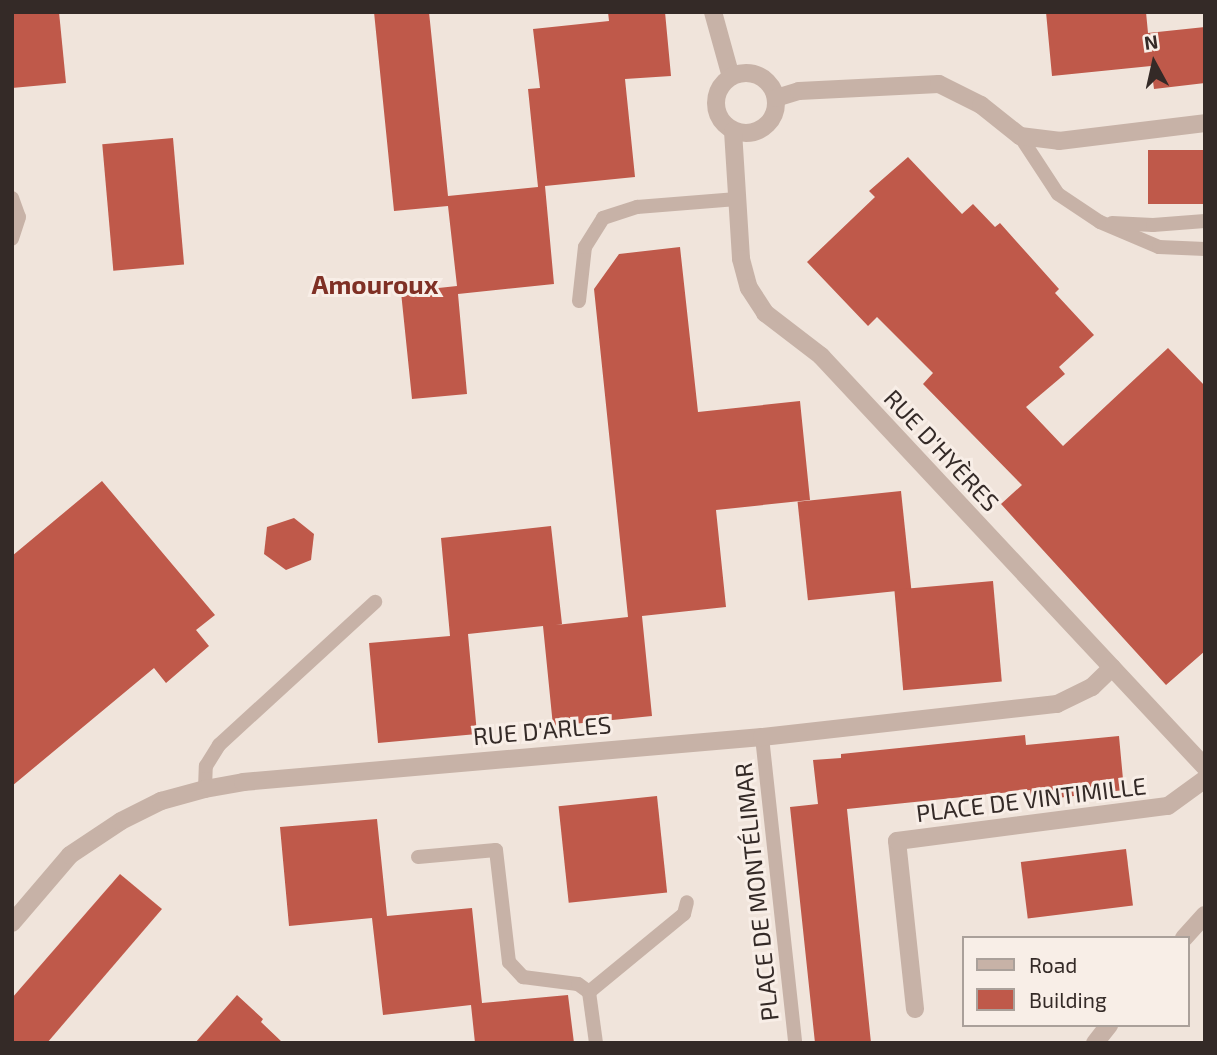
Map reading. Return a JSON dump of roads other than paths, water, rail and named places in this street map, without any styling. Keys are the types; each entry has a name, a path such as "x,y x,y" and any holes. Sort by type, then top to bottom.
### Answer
{"street":[{"path":"713,12 731,77"},
{"path":"740,73 759,76 767,81 776,98 773,116 761,130 751,133 733,131 721,120 716,104 720,88 731,77 740,73"},
{"path":"776,98 799,91 939,84 981,105 1020,136 1059,141 1205,123"},
{"name":"RUE D'HYÈRES","path":"733,131 741,259 750,288 765,313 821,356 1205,767"},
{"name":"RUE D'ARLES","path":"12,923 69,855 121,821 161,802 205,789 243,782 762,737 1057,704 1092,687 1112,668"},
{"name":"PLACE DE VINTIMILLE","path":"915,1009 897,841 1168,806 1205,779"},
{"path":"1186,936 1205,915"},
{"path":"1095,1043 1107,1027"}],"lane":[{"path":"1020,136 1058,194 1100,222 1159,247 1205,249"},
{"path":"12,198 19,217 12,239"},
{"path":"579,302 585,247 603,218 637,207 737,199"},
{"path":"1100,222 1153,225 1205,220"},
{"path":"205,789 206,766 219,745 375,602"},
{"name":"PLACE DE MONTÉLIMAR","path":"762,737 795,1043"},
{"path":"418,857 496,849 509,962 523,977 578,984 589,992 596,1043"},
{"path":"589,992 684,914 687,902"}],"district":[{"name":"Amouroux","path":"375,284"}]}
